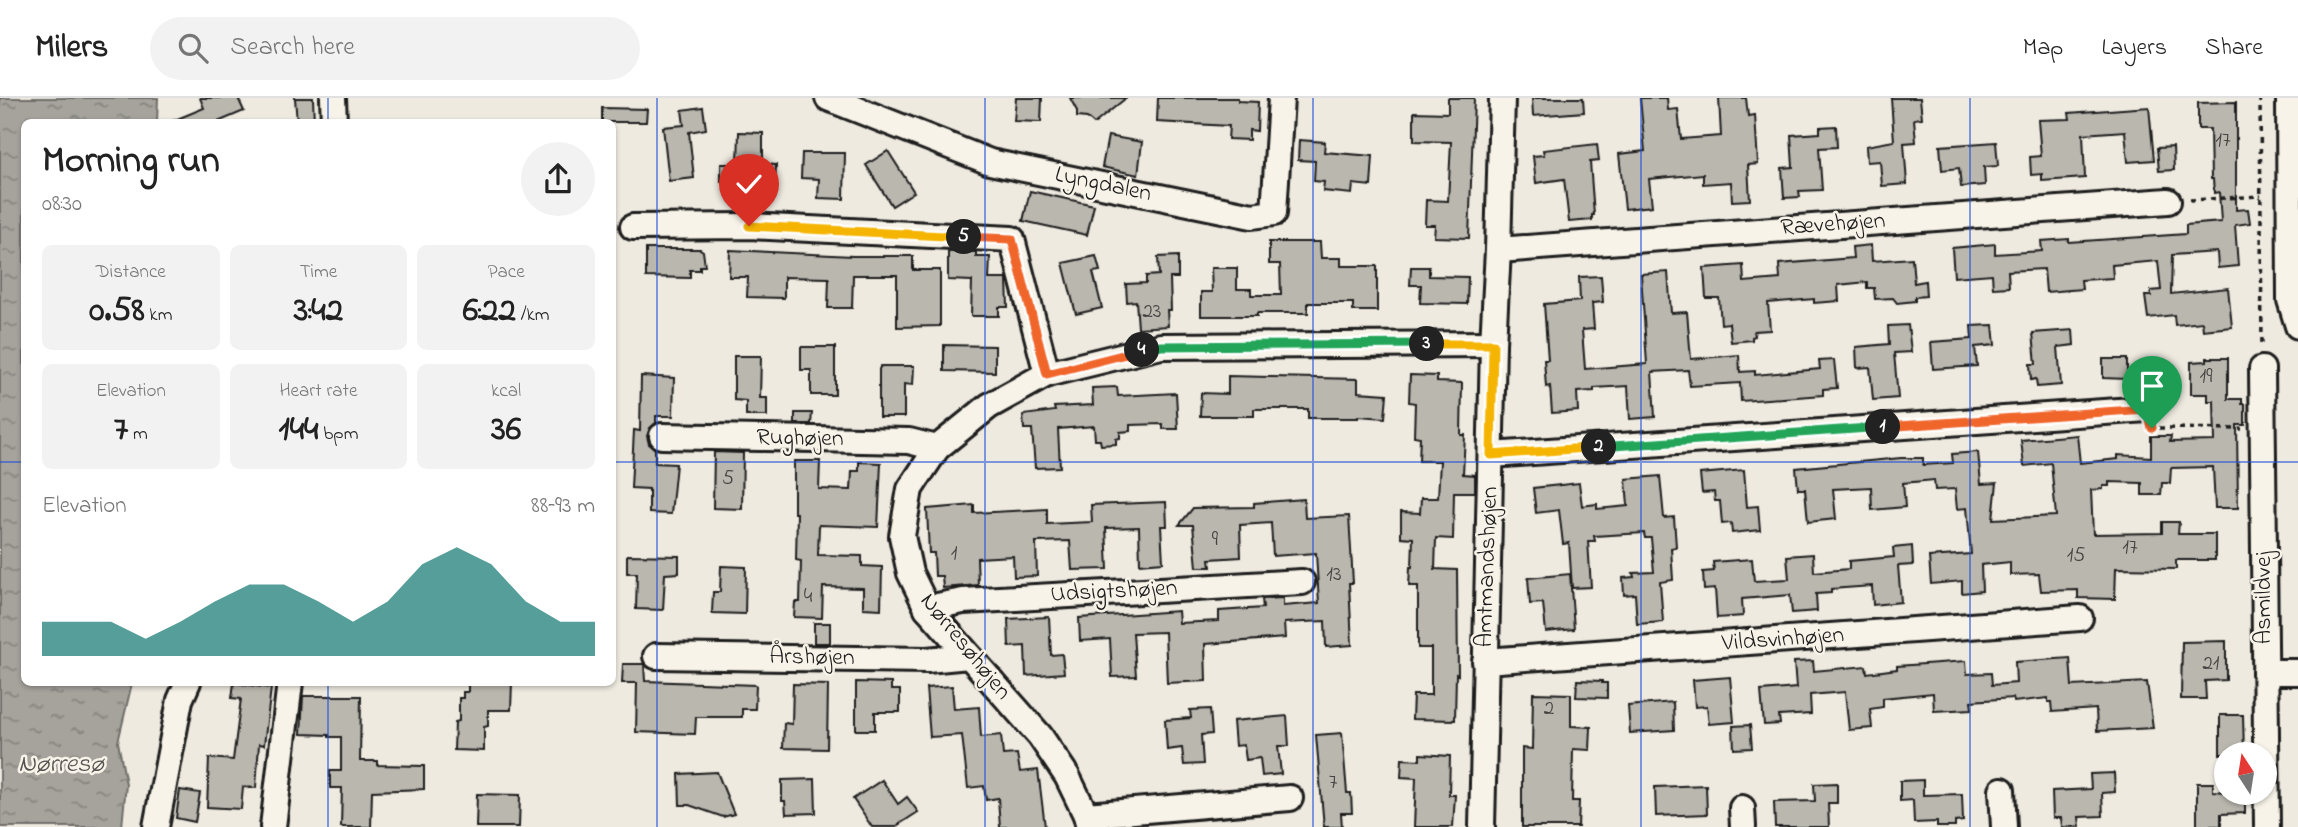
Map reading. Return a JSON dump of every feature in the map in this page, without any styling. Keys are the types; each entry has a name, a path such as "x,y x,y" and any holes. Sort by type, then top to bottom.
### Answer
{"street":[{"path":"333,98 334,119"},
{"name":"Lyngdalen","path":"828,98 990,162 1252,216 1274,213 1281,98"},
{"name":"Amtmandshøjen","path":"1482,827 1493,344 1502,98"},
{"path":"2289,98 2294,241 2290,300 2298,326"},
{"name":"Rævehøjen","path":"1498,250 2168,201"},
{"path":"633,227 749,226 1012,239 1047,374"},
{"name":"Nørresøhøjen","path":"1088,821 1067,776 1040,736 927,608 909,573 902,536 910,489 937,448 989,406 1047,374 1161,346 1493,344"},
{"name":"Asmildvej","path":"2262,369 2267,827"},
{"path":"1491,455 2147,409"},
{"name":"Rughøjen","path":"662,436 909,441 937,448"},
{"name":"Udsigtshøjen","path":"927,608 963,601 1302,582"},
{"name":"Vildsvinhøjen","path":"1485,661 2080,618"},
{"name":"Årshøjen","path":"656,656 928,660 969,656"},
{"path":"2265,672 2298,672"},
{"path":"155,822 180,700 186,686"},
{"path":"273,827 290,686"},
{"path":"2002,790 2004,827"},
{"path":"1088,821 1290,798"}],"path":[{"path":"2260,98 2262,369"},
{"path":"2168,201 2261,196"},
{"path":"2147,409 2152,428 2263,429"}],"water":[{"name":"Nørresø","path":"0,98 158,98 157,119 21,119 21,686 131,686 118,742 126,784 122,827 0,827"}],"building":[{"path":"200,98 238,98 244,111 225,119 177,119 204,108"},
{"path":"295,98 313,98 314,119 297,119"},
{"path":"1016,98 1042,98 1041,122 1014,121"},
{"path":"1070,98 1126,98 1094,124 1087,118 1077,117"},
{"path":"1158,98 1238,98 1238,101 1258,102 1257,131 1249,130 1249,140 1228,139 1229,126 1157,122"},
{"path":"1448,98 1474,98 1469,238 1434,237 1435,225 1425,225 1426,200 1448,201 1451,142 1414,141 1414,112 1448,113"},
{"path":"1532,98 1583,98 1584,112 1533,116"},
{"path":"1640,98 1667,98 1668,110 1678,109 1681,139 1721,136 1719,98 1746,98 1748,116 1755,115 1758,164 1748,165 1750,200 1732,201 1731,182 1703,184 1703,174 1649,179 1652,206 1625,209 1619,154 1645,151"},
{"path":"1891,98 1920,98 1922,118 1914,119 1916,142 1904,143 1907,184 1882,186 1880,161 1867,162 1866,146 1894,141"},
{"path":"2236,102 2236,210 2248,209 2250,223 2235,225 2238,266 2218,268 2217,252 2172,255 2171,294 2228,288 2232,327 2203,330 2202,322 2175,325 2174,315 2148,318 2145,296 2151,296 2151,291 2161,290 2158,261 2112,265 2113,278 2081,280 2082,289 2046,292 2044,269 2008,271 2009,287 1993,288 1992,274 1954,277 1952,248 1995,244 1995,254 2042,251 2041,241 2069,239 2069,242 2186,234 2186,225 2221,222 2219,192 2214,193 2211,179 2210,129 2198,129 2198,103"},
{"path":"703,107 706,129 689,132 694,178 669,181 663,127 684,125 682,110"},
{"path":"2149,107 2154,160 2128,162 2125,131 2083,134 2085,178 2042,181 2042,174 2031,175 2030,157 2041,156 2038,120 2070,119 2069,113"},
{"path":"602,108 647,109 646,122 602,119"},
{"path":"1836,126 1837,147 1819,148 1822,190 1799,191 1800,197 1784,198 1782,168 1793,167 1791,135 1820,133 1820,127"},
{"path":"739,132 763,133 763,164 776,165 775,187 745,187 745,182 721,182 721,164 738,164"},
{"path":"1108,136 1142,142 1138,175 1102,167"},
{"path":"1299,140 1325,142 1324,152 1373,156 1371,186 1353,184 1352,194 1323,191 1324,182 1314,181 1315,161 1298,160"},
{"path":"1996,142 1998,166 1984,167 1985,185 1961,187 1959,168 1942,170 1940,146"},
{"path":"1597,144 1599,161 1590,162 1594,215 1592,220 1569,222 1564,179 1536,183 1533,156 1544,155 1543,150"},
{"path":"2173,147 2174,170 2159,171 2157,148"},
{"path":"888,151 914,192 892,206 866,165"},
{"path":"802,153 845,153 844,199 818,198 819,179 801,178"},
{"path":"1030,191 1094,205 1087,235 1023,221"},
{"path":"1269,242 1320,242 1321,258 1341,258 1341,266 1377,266 1377,311 1353,311 1353,303 1308,303 1308,313 1201,316 1201,292 1212,292 1211,268 1237,268 1237,289 1251,289 1251,295 1281,295 1280,264 1269,264"},
{"path":"1871,245 1872,261 1912,258 1914,283 1925,281 1926,296 1915,297 1915,301 1897,303 1893,298 1875,299 1874,288 1867,288 1867,282 1838,285 1839,301 1814,303 1814,299 1768,303 1770,330 1754,331 1752,340 1731,342 1729,323 1721,324 1719,298 1706,298 1704,268 1743,265 1744,282 1780,279 1779,264 1853,258 1852,247"},
{"path":"646,249 700,249 703,251 705,266 700,266 700,270 690,270 690,278 646,277"},
{"path":"730,250 913,256 913,270 940,270 940,326 897,327 897,275 853,275 852,308 828,308 829,278 784,277 784,298 747,297 748,277 729,277"},
{"path":"948,252 976,252 976,257 990,257 989,279 1007,279 1008,307 999,307 999,316 971,316 972,281 948,280"},
{"path":"1096,256 1100,271 1093,272 1102,308 1076,314 1063,263"},
{"path":"1178,256 1178,278 1170,278 1171,310 1167,310 1168,326 1138,328 1136,301 1127,302 1126,284 1146,283 1146,276 1159,275 1158,257"},
{"path":"1411,267 1429,267 1429,276 1468,277 1467,304 1420,303 1421,285 1410,285"},
{"path":"1668,272 1671,313 1687,312 1691,359 1739,355 1740,372 1755,371 1755,375 1820,369 1819,361 1834,360 1837,388 1823,389 1823,395 1741,401 1740,383 1690,386 1688,370 1652,372 1655,417 1630,419 1628,386 1577,392 1578,411 1552,413 1544,360 1548,360 1544,304 1580,301 1579,277 1601,276 1603,302 1592,303 1594,329 1582,330 1585,369 1647,364 1641,274"},
{"path":"1908,325 1911,352 1894,353 1898,398 1873,400 1870,367 1857,368 1856,347 1889,344 1888,326"},
{"path":"1993,325 1995,345 1975,347 1977,366 1933,369 1931,342 1972,339 1971,326"},
{"path":"2073,330 2074,345 2058,347 2061,385 2037,387 2036,379 2031,380 2030,364 2036,364 2033,333"},
{"path":"944,345 995,346 995,372 944,371"},
{"path":"801,347 835,347 835,395 811,395 811,370 801,370"},
{"path":"734,356 761,356 760,398 767,398 767,416 746,416 746,401 734,400"},
{"path":"2207,358 2228,358 2228,399 2242,399 2242,404 2245,404 2245,425 2237,425 2238,508 2215,508 2213,467 2171,468 2170,483 2162,483 2161,495 2142,495 2142,483 2109,482 2109,486 2103,486 2103,489 2091,490 2093,534 2162,533 2162,522 2179,522 2178,534 2215,534 2215,560 2176,560 2176,569 2116,568 2115,599 2078,598 2078,590 2041,591 2039,574 2010,575 2010,562 1981,565 1982,591 1962,593 1962,581 1931,584 1929,557 1971,554 1967,508 1957,509 1955,489 1935,490 1934,480 1903,483 1905,507 1872,510 1871,487 1833,489 1836,519 1808,522 1805,489 1798,489 1796,468 1901,458 1923,458 1923,465 1953,463 1952,454 1978,452 1981,484 1997,483 1993,519 2056,516 2051,463 2024,466 2021,440 2077,435 2080,463 2118,459 2118,455 2151,457 2151,436 2171,436 2170,442 2215,441 2214,401 2208,401 2208,394 2191,394 2191,362 2207,361"},
{"path":"2103,359 2127,359 2127,379 2103,378"},
{"path":"881,366 914,366 913,385 904,384 904,417 879,417"},
{"path":"1410,375 1437,376 1437,382 1462,383 1461,435 1465,435 1463,474 1475,475 1475,492 1454,492 1453,539 1436,538 1435,569 1457,570 1458,675 1456,674 1455,720 1412,719 1413,695 1431,695 1431,648 1418,648 1418,586 1409,586 1413,538 1401,537 1401,512 1420,513 1421,498 1438,498 1440,461 1419,461 1420,437 1414,436 1415,403 1409,402"},
{"path":"641,376 674,378 673,416 656,416 656,423 647,436 649,444 655,449 655,463 676,464 671,514 649,513 649,489 631,488 634,430 640,431"},
{"path":"1228,376 1358,379 1358,392 1387,394 1385,418 1308,418 1308,409 1254,409 1254,416 1200,416 1201,393 1228,394"},
{"path":"1117,387 1118,396 1176,393 1178,429 1163,429 1163,424 1130,425 1130,431 1120,432 1116,444 1101,445 1100,440 1095,440 1094,426 1058,429 1060,467 1035,468 1032,429 1024,429 1023,415 1055,411 1054,407 1093,405 1092,388"},
{"path":"795,413 812,413 811,424 795,424"},
{"path":"714,452 743,453 742,509 713,508"},
{"path":"794,461 820,461 819,489 851,490 852,471 859,471 859,462 881,463 878,527 819,525 818,555 862,556 862,566 882,567 881,609 863,608 863,588 823,587 822,618 794,617 795,602 800,602 801,561 796,560"},
{"path":"1744,470 1747,507 1758,506 1760,530 1732,533 1731,523 1722,524 1720,501 1715,501 1714,492 1702,493 1700,474"},
{"path":"1660,476 1664,518 1674,517 1676,547 1671,548 1673,580 1660,582 1663,622 1637,624 1635,594 1624,595 1623,578 1634,577 1633,573 1654,572 1651,538 1645,538 1644,533 1594,536 1595,541 1588,541 1591,587 1572,588 1569,543 1563,544 1559,510 1536,513 1533,488 1579,483 1582,506 1597,504 1597,509 1628,506 1626,479"},
{"path":"1304,499 1305,518 1349,516 1353,583 1349,583 1352,645 1326,647 1325,621 1284,623 1285,638 1205,644 1206,681 1167,683 1165,632 1133,633 1136,676 1112,677 1110,639 1080,641 1079,618 1178,611 1179,623 1219,621 1219,611 1263,608 1262,599 1283,598 1283,606 1319,603 1316,553 1273,556 1271,523 1240,525 1241,557 1210,559 1211,567 1197,567 1193,525 1179,525 1193,508 1254,507 1254,503"},
{"path":"1166,502 1167,526 1161,526 1163,562 1140,564 1139,527 1106,528 1108,569 1072,570 1070,541 1036,542 1037,576 1014,577 1013,556 977,558 978,585 943,588 942,576 935,576 934,553 929,553 927,509 974,505 974,513 1047,509 1047,524 1092,522 1091,505"},
{"path":"1912,546 1913,565 1898,566 1901,602 1873,605 1872,586 1831,589 1831,593 1816,594 1817,611 1792,613 1790,595 1742,599 1743,616 1717,618 1715,589 1704,590 1703,572 1714,571 1713,562 1752,559 1754,581 1789,579 1787,556 1813,554 1814,572 1849,569 1849,561 1894,557 1893,548"},
{"path":"627,555 679,556 679,573 665,574 663,610 636,609 637,573 627,573"},
{"path":"721,566 746,567 745,614 712,613 713,592 720,592"},
{"path":"1570,574 1574,629 1546,632 1543,603 1530,604 1528,578"},
{"path":"1049,617 1051,655 1062,654 1064,673 1026,676 1025,646 1009,647 1008,619"},
{"path":"814,623 830,623 830,643 814,643"},
{"path":"2226,641 2226,680 2205,681 2206,699 2181,699 2182,642"},
{"path":"2070,658 2072,686 2147,682 2153,728 2097,731 2096,709 2052,712 2048,698 2014,702 2013,698 1971,701 1972,709 1934,711 1933,693 1883,698 1883,707 1870,709 1872,728 1849,730 1845,692 1810,695 1811,714 1779,716 1780,724 1764,725 1761,691 1796,688 1794,662 1813,661 1814,671 1866,666 1867,673 1897,669 1897,666 1966,661 1967,674 1991,673 1992,685 2016,683 2015,662"},
{"path":"623,664 644,664 645,681 756,685 755,709 742,709 742,717 696,717 695,734 636,732 637,683 622,683"},
{"path":"1730,677 1734,722 1709,724 1707,706 1695,707 1693,680"},
{"path":"1577,680 1607,683 1607,698 1576,697"},
{"path":"856,682 891,683 891,690 900,690 900,712 875,712 875,730 856,730"},
{"path":"793,684 828,685 827,749 783,748 784,723 792,724"},
{"path":"234,686 271,688 264,745 259,744 256,788 243,787 241,809 207,807 209,758 233,760 241,699 232,698"},
{"path":"468,686 512,686 511,710 488,710 488,726 484,727 484,751 454,750 455,722 459,721 459,698 463,698 463,692 468,692"},
{"path":"952,686 954,709 979,707 981,737 1001,735 1003,755 1017,754 1020,772 1038,770 1045,827 1000,827 998,798 986,800 984,786 968,788 962,735 930,737 926,688"},
{"path":"1533,693 1571,694 1571,726 1591,727 1590,750 1573,749 1572,801 1579,801 1578,827 1522,827 1522,748 1532,749"},
{"path":"303,696 361,696 360,761 377,761 377,765 424,766 424,789 372,791 371,827 341,827 342,788 330,788 330,771 341,771 341,737 301,734"},
{"path":"1673,702 1674,730 1630,733 1628,706"},
{"path":"1210,709 1212,734 1201,735 1203,764 1184,765 1182,748 1167,750 1165,720 1191,718 1190,710"},
{"path":"2220,715 2243,715 2244,742 2220,742"},
{"path":"1287,716 1289,746 1278,746 1281,774 1262,776 1260,758 1246,760 1244,745 1235,746 1233,721"},
{"path":"1750,725 1752,748 1734,749 1733,726"},
{"path":"1342,733 1347,793 1351,793 1352,813 1341,813 1342,827 1324,827 1316,735"},
{"path":"1420,754 1450,756 1449,795 1455,795 1453,827 1414,827 1416,778 1401,777 1402,759 1420,760"},
{"path":"717,772 734,814 723,817 689,805 680,805 679,774"},
{"path":"2114,773 2115,792 2102,793 2103,816 2079,817 2080,827 2062,827 2061,818 2053,818 2052,791 2091,789 2090,774"},
{"path":"815,779 816,813 786,814 785,801 782,801 782,780"},
{"path":"882,780 898,804 907,797 918,812 895,827 872,827 853,799"},
{"path":"1923,780 1923,795 1962,794 1963,821 1955,822 1955,827 1937,827 1937,822 1914,823 1913,800 1900,801 1900,781"},
{"path":"1837,783 1837,803 1828,803 1829,827 1775,827 1774,802 1815,801 1814,784"},
{"path":"2197,783 2213,783 2214,805 2245,805 2245,813 2221,814 2221,826 2197,826"},
{"path":"1706,785 1707,814 1656,816 1655,787"},
{"path":"180,790 200,793 195,822 176,818"},
{"path":"477,794 520,795 519,827 476,827"}],"route":[{"path":"749,226 1012,239 1047,374 1161,346 1493,344 1491,455 2147,409 2152,428"}]}
